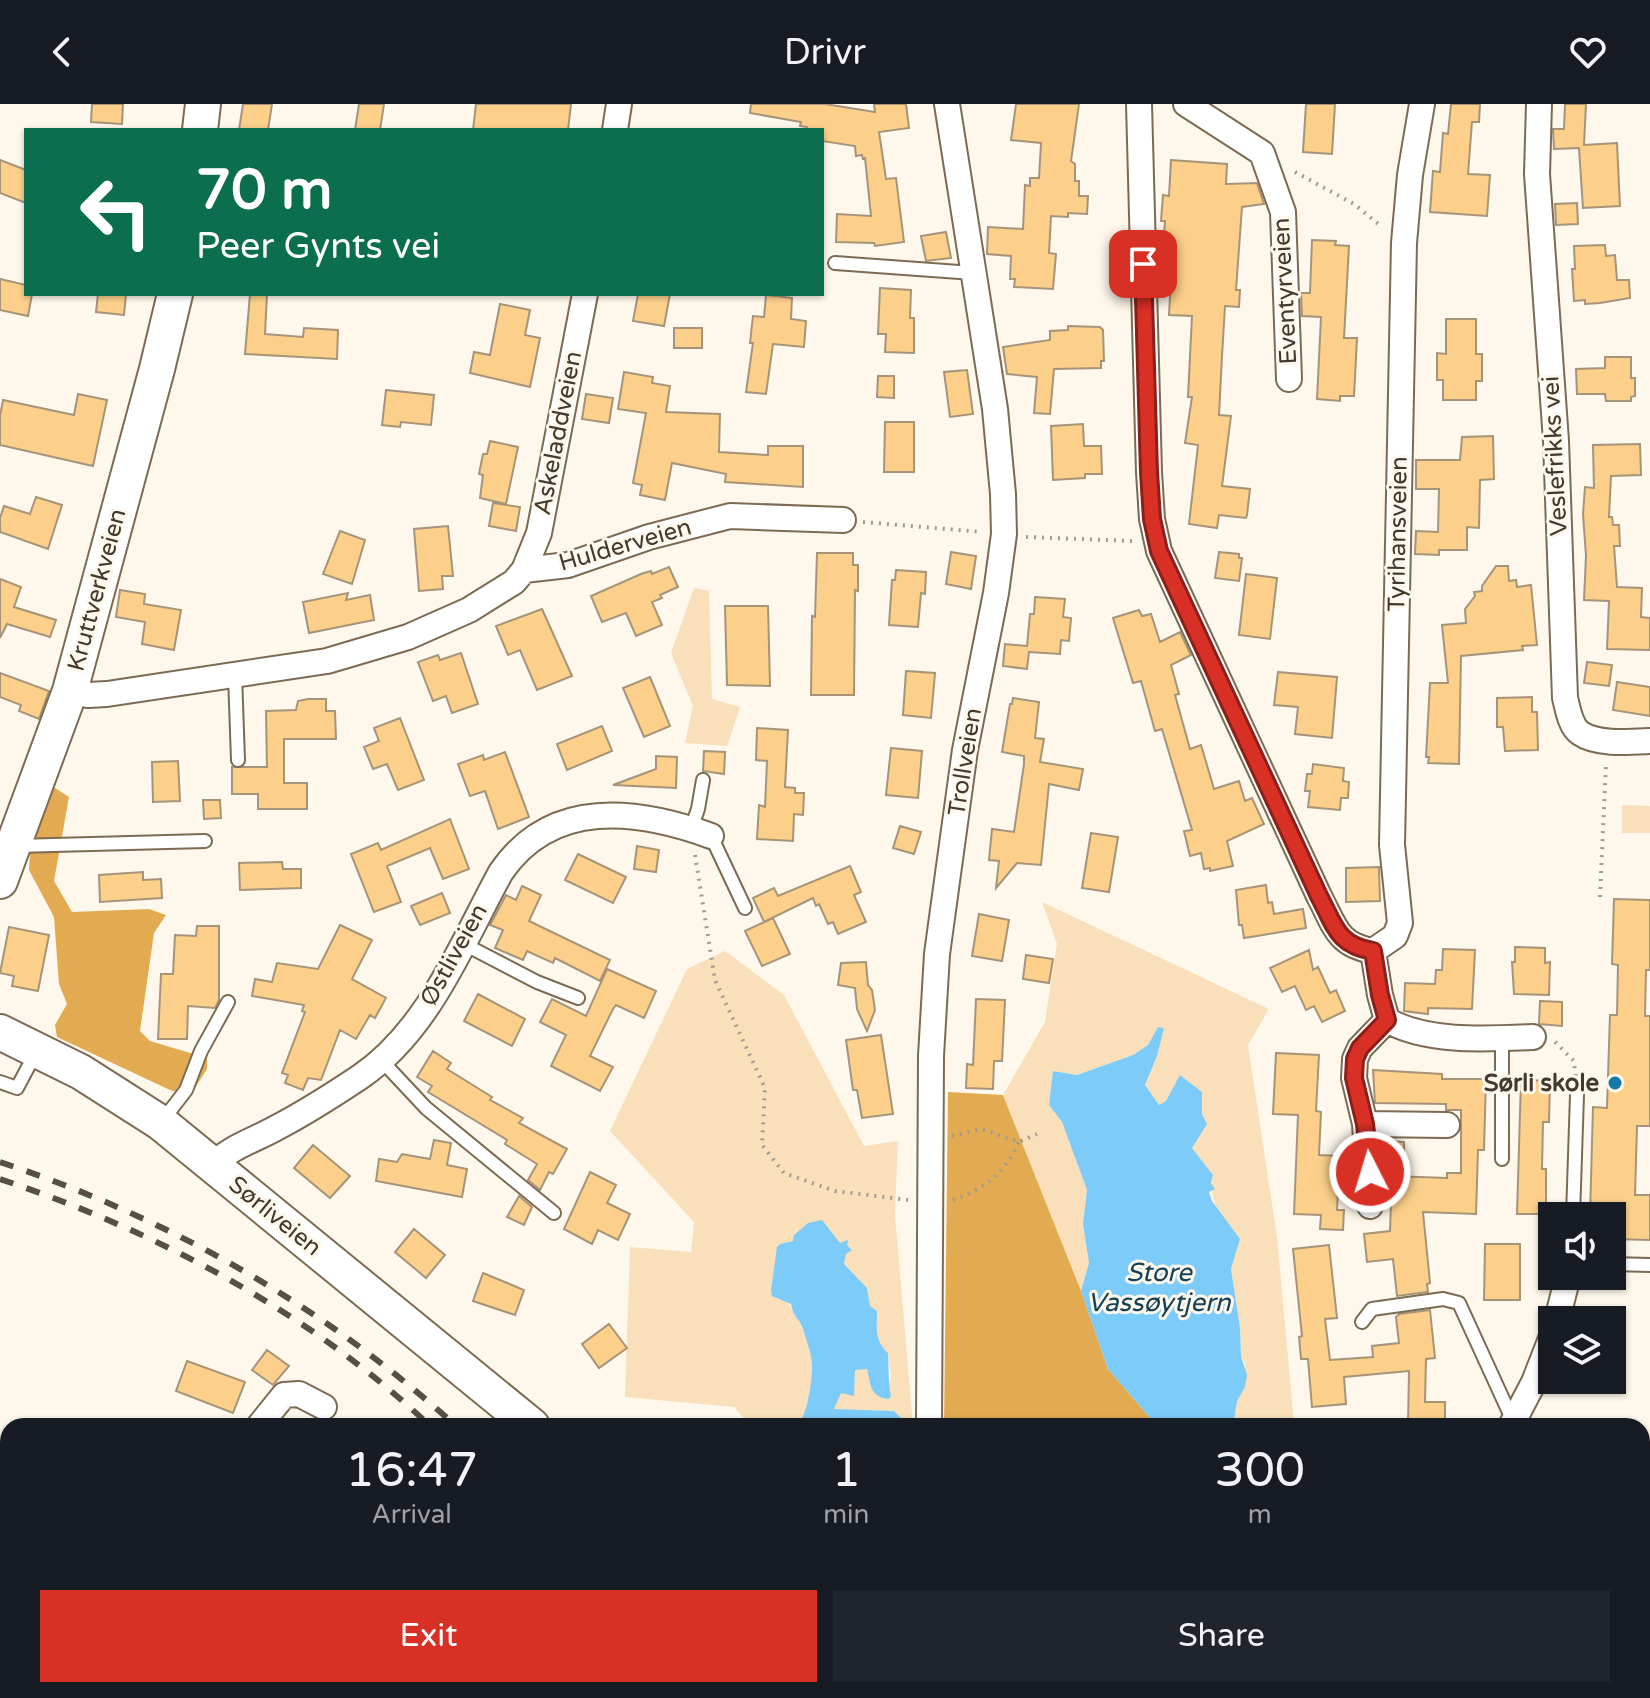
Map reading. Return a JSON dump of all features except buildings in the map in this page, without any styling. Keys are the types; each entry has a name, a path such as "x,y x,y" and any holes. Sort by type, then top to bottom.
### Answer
{"street":[{"path":"200,128 203,104"},
{"path":"615,128 619,104"},
{"name":"Trollveien","path":"929,1418 931,1056 937,954 965,750 996,593 1004,534 995,409 947,104"},
{"path":"1139,104 1149,472 1155,538 1163,563 1340,936 1354,948 1373,951 1387,1020 1406,1031 1502,1039 1533,1037"},
{"path":"1186,104 1262,153"},
{"name":"Tyrihansveien","path":"1373,951 1395,936 1400,923 1392,845 1404,243 1410,175 1422,104"},
{"name":"Veslefrikks vei","path":"1539,104 1537,174 1556,441 1565,698 1571,721 1579,733 1608,742 1650,741"},
{"name":"Eventyrveien","path":"1262,153 1283,212 1289,379"},
{"name":"Kruttverkveien","path":"0,881 70,691 175,296"},
{"name":"Askeladdveien","path":"524,570 539,533 547,499 585,296"},
{"name":"Hulderveien","path":"70,691 88,695 107,694 342,657 408,637 469,610 499,593 524,570 568,565 649,537 730,516 843,520"},
{"name":"Østliveien","path":"213,1165 234,1149 346,1086 397,1047 414,1025 511,856 539,833 570,820 603,815 651,819 701,833"},
{"path":"1370,1206 1365,1124 1354,1078 1355,1059 1360,1048 1387,1020"},
{"name":"Sørliveien","path":"0,1032 38,1049 116,1093 161,1123 522,1418"},
{"path":"1365,1124 1447,1125"},
{"path":"1515,1418 1538,1372"},
{"path":"265,1418 284,1395 299,1394 324,1407"}],"lane":[{"path":"835,263 973,273"},
{"path":"235,675 238,760"},
{"path":"703,780 698,809 701,833 745,908"},
{"path":"13,846 205,841"},
{"path":"462,943 537,982 578,998"},
{"path":"161,1123 186,1090 201,1051 228,1002"},
{"path":"1502,1039 1502,1159"},
{"path":"0,1082 17,1088 38,1049"},
{"path":"382,1061 426,1108 554,1213"},
{"path":"1573,1202 1577,1095"},
{"path":"1626,1264 1650,1265"},
{"path":"1362,1322 1372,1309 1443,1299 1459,1303 1509,1418"}],"path":[{"path":"1262,153 1354,204 1404,243"},
{"path":"843,520 1057,540 1155,538"},
{"path":"1600,897 1608,742"},
{"path":"701,833 715,980 765,1088 762,1145 784,1173 835,1191 944,1204 968,1196 995,1179 1009,1163 1019,1142 1037,1134"},
{"path":"1533,1037 1557,1043 1574,1061 1577,1095"},
{"path":"931,1141 982,1129 1019,1142"}],"shaded area":[{"path":"694,588 709,591 712,699 740,707 727,746 685,743 693,706 671,653"},
{"path":"55,788 69,797 54,881 72,912 149,909 166,915 154,933 140,1031 150,1041 207,1058 207,1069 190,1096 170,1090 57,1037 55,1025 67,1004 59,984 54,917 29,870 32,822 41,791"},
{"path":"1622,805 1650,806 1650,833 1622,833"},
{"path":"1042,902 1269,1009 1248,1045 1277,1237 1294,1418 1234,1418 1237,1400 1245,1387 1245,1363 1241,1356 1231,1269 1240,1239 1214,1203 1213,1175 1192,1148 1206,1124 1202,1114 1202,1092 1174,1089 1159,1105 1145,1085 1157,1056 1158,1027 1148,1045 1133,1055 1077,1075 1053,1071 1049,1105 1062,1122 1087,1190 1083,1224 1089,1263 1081,1291 1003,1095 1045,1022 1057,944"},
{"path":"725,951 784,995 864,1146 898,1141 895,1215 912,1418 900,1418 894,1411 834,1409 840,1392 846,1394 853,1386 855,1370 867,1369 869,1376 891,1392 888,1386 891,1378 888,1353 881,1347 875,1329 877,1321 867,1288 844,1264 846,1254 822,1221 808,1223 794,1241 780,1244 772,1283 797,1318 812,1358 813,1373 803,1418 743,1418 734,1407 625,1397 630,1247 691,1252 694,1222 610,1131 687,969"},
{"path":"948,1092 1003,1095 1081,1291 1108,1369 1150,1418 944,1418"}],"water":[{"name":"Store Vassøytjern","path":"1158,1027 1164,1028 1145,1085 1159,1105 1166,1101 1180,1075 1202,1092 1202,1114 1207,1124 1192,1148 1213,1175 1211,1183 1215,1189 1209,1192 1212,1201 1240,1239 1231,1269 1241,1356 1247,1375 1234,1418 1150,1418 1108,1369 1081,1291 1089,1263 1083,1224 1087,1190 1062,1122 1049,1105 1053,1071 1077,1075 1133,1055 1148,1045"},
{"path":"822,1220 840,1243 848,1240 847,1245 852,1250 846,1254 844,1264 867,1288 870,1306 877,1311 878,1339 888,1353 889,1399 874,1393 867,1369 855,1370 854,1396 841,1393 834,1409 894,1411 901,1418 802,1418 812,1372 810,1354 803,1328 791,1304 772,1296 771,1290 777,1247 793,1241 794,1235 808,1223"}],"railway":[{"path":"0,1162 124,1210 242,1270 353,1342 447,1418"},
{"path":"0,1179 116,1224 228,1279 334,1347 421,1418"}],"place":[{"name":"Sørli skole","path":"1615,1083"}],"route":[{"path":"1143,264 1152,519 1163,563 1340,936 1354,948 1373,951 1387,1020 1360,1048 1355,1059 1354,1078 1365,1124 1370,1172"}]}
